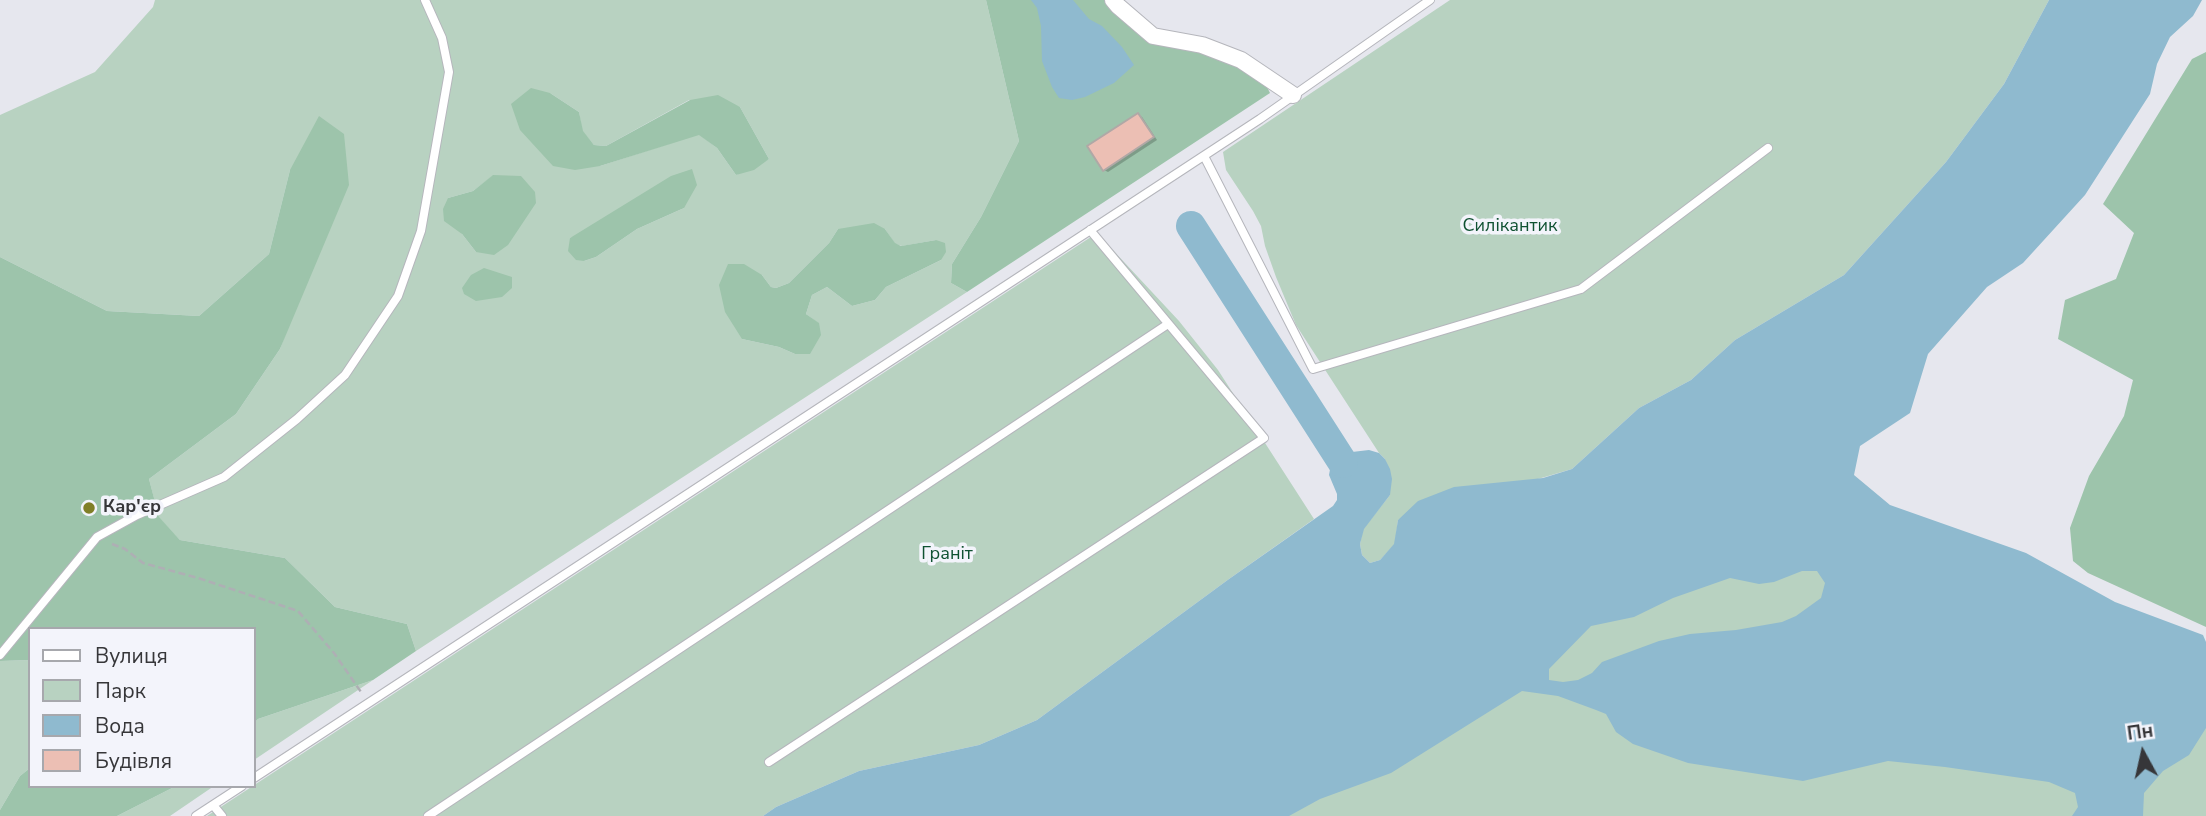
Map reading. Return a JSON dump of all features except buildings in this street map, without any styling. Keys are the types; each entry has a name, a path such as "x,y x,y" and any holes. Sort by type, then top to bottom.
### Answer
{"street":[{"path":"1114,0 1153,36 1202,46 1241,61 1293,95"}],"lane":[{"path":"0,655 97,537 137,515 224,477 297,419 345,375 398,296 421,231 449,72 442,38 425,0"},
{"path":"256,777 1204,156 1430,0"},
{"path":"1204,156 1313,369 1581,289 1768,148"},
{"path":"769,762 1264,438 1090,230"},
{"path":"428,816 1168,324"},
{"path":"196,816 239,788"},
{"path":"213,805 222,816"}],"path":[{"path":"97,537 125,549 143,563 298,611 334,653 369,703"}],"green space":[{"path":"155,0 986,0 1019,141 981,217 952,264 951,283 967,292 416,651 407,624 335,607 285,558 180,540 159,518 149,479 236,414 280,349 286,333 290,170 269,254 199,316 107,311 0,257 0,115 95,72 153,7","holes":["550,93 579,112 582,131 594,145 606,146 689,100 740,107 769,159 736,175 717,148 699,134 600,166","494,175 476,252 462,234 448,198 473,191","684,208 637,229 596,257 584,261 570,238","838,229 885,229 895,244 902,246 936,240 941,260 886,287 875,300 852,306 827,287 812,295 806,314 818,323 795,354 779,347 742,339 762,275 771,287 789,283 829,243"]},
{"path":"986,0 1117,0 1153,29 1262,77 1270,93 967,292 951,283 952,264 981,217 1019,141"},
{"name":"Силікантик","path":"1450,0 2049,0 2004,84 1946,162 1844,275 1735,340 1691,380 1639,408 1572,469 1398,520 1395,544 1380,560 1370,563 1362,555 1360,544 1363,529 1390,495 1385,459 1296,325 1265,246 1261,226 1226,170 1223,152"},
{"path":"2206,52 2206,627 2088,573 2073,561 2070,528 2089,476 2124,416 2133,380 2058,339 2065,300 2116,279 2134,233 2103,204 2192,59"},
{"path":"531,88 550,93 579,112 583,131 594,145 606,146 690,100 718,95 740,107 769,159 754,170 736,175 717,148 699,135 600,166 575,170 553,166 520,130 511,104"},
{"path":"319,116 344,134 349,185 280,349 236,414 149,479 159,517 180,540 285,558 335,607 407,624 416,651 373,680 256,721 256,627 28,627 28,660 0,661 0,257 107,311 199,316 269,254 290,170"},
{"path":"692,169 697,185 684,208 637,229 596,257 584,261 576,260 568,251 570,238 671,176"},
{"path":"493,175 521,176 535,192 536,203 508,245 494,255 476,252 462,234 444,221 443,209 448,198 473,191"},
{"path":"874,223 885,229 895,243 901,246 936,240 945,243 946,252 941,260 886,287 875,300 852,306 827,287 812,295 806,314 819,323 821,335 810,354 795,354 779,347 742,339 725,312 719,285 728,264 744,264 762,275 771,287 776,288 789,283 829,243 838,229"},
{"name":"Граніт","path":"1097,233 1179,321 1218,370 1314,519 1037,720 979,745 859,771 776,807 763,816 207,816 250,788 256,788 256,784"},
{"path":"484,268 512,277 512,288 502,297 476,301 464,294 462,288 471,275"},
{"path":"1828,509 2206,715 2206,816 1155,816"},
{"path":"28,660 28,770 20,776 0,810 0,661"},
{"path":"373,680 256,759 258,719"},
{"path":"28,770 28,788 172,788 117,816 0,816 0,810 20,776"},
{"path":"172,788 211,788 170,816 117,816"}],"water":[{"path":"1031,0 1073,0 1089,19 1102,26 1122,47 1134,65 1114,83 1085,97 1072,100 1059,98 1042,61 1041,26 1037,8"},
{"path":"2049,0 2202,0 2193,16 2170,37 2157,64 2150,94 2085,195 2023,263 1987,287 1928,354 1910,413 1860,446 1854,475 1890,505 2026,553 2115,602 2203,635 2206,642 2206,728 2189,755 2163,771 2144,793 2143,816 2072,816 2078,807 2075,793 2049,782 1945,767 1888,761 1803,781 1688,763 1633,744 1616,732 1606,714 1558,696 1522,691 1391,773 1320,799 1289,816 763,816 776,807 859,771 979,745 1037,720 1333,506 1337,494 1329,475 1331,464 1338,456 1369,450 1379,453 1390,469 1390,495 1364,529 1360,544 1362,555 1370,563 1380,560 1394,544 1398,520 1418,501 1454,487 1543,478 1572,469 1639,408 1691,380 1735,340 1844,275 1946,162 2004,84","holes":["1802,571 1817,571 1825,583 1821,598 1796,616 1782,622 1690,634 1659,641 1602,662 1592,673 1578,680 1549,680 1549,669 1591,626 1634,617 1673,598 1730,578 1759,584 1774,582"]}],"waterway":[{"path":"1191,226 1343,463"}],"place":[{"name":"Кар'єр","path":"89,508"}]}
